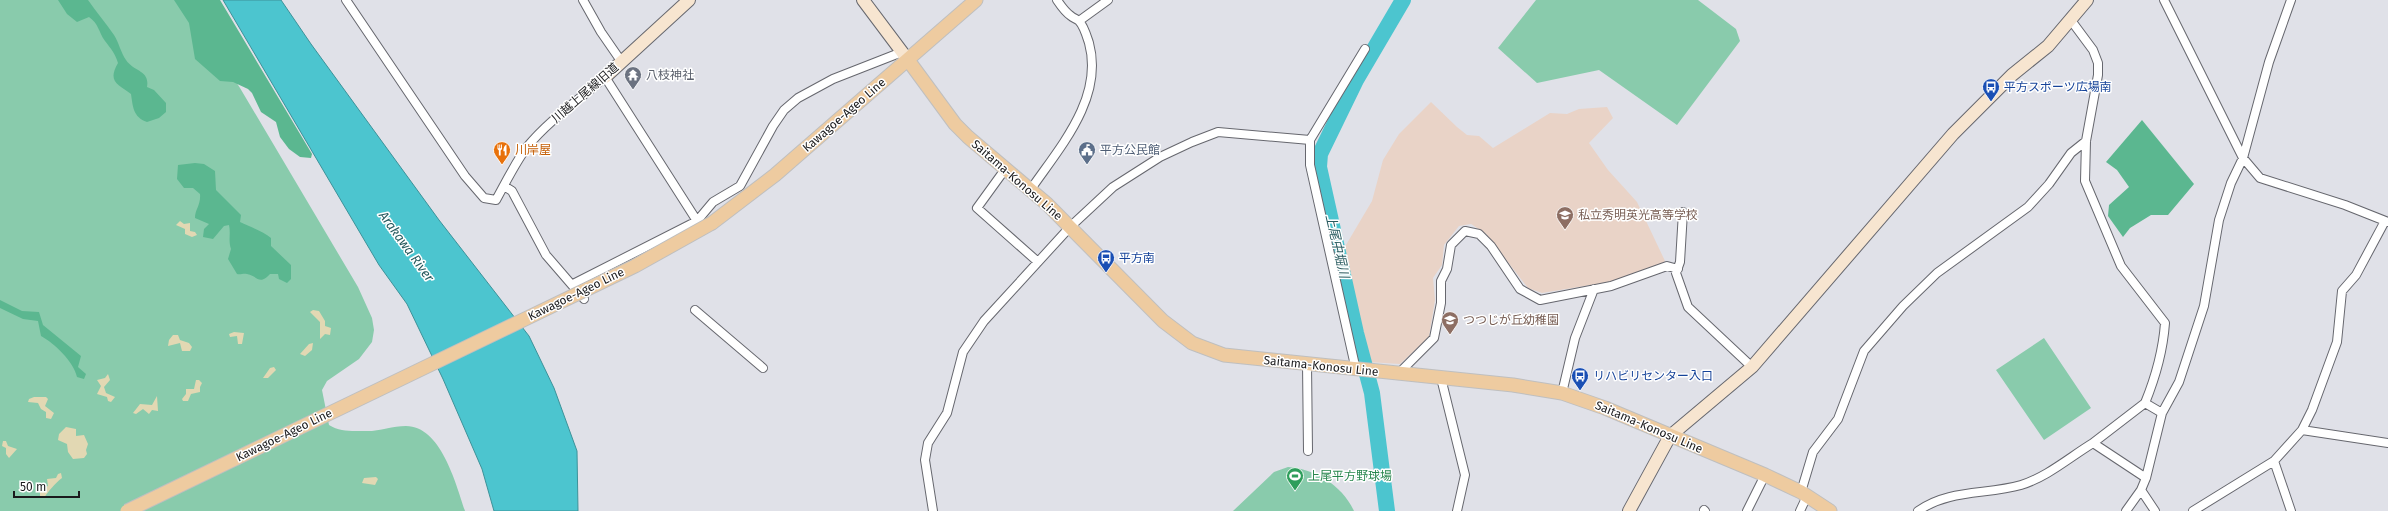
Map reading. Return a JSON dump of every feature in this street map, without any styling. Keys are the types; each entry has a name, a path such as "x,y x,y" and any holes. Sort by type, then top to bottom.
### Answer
{"main road":[{"name":"Kawagoe-Ageo Line","path":"127,511 635,266 712,222 775,175 905,56 976,0"},
{"name":"Saitama-Konosu Line","path":"905,56 955,124 968,137 1031,189 1163,321 1192,343 1224,355 1529,387 1562,393 1605,408 1765,475 1804,494 1830,511"}],"street":[{"name":"川越上尾線旧道","path":"346,0 474,189 484,198 490,200 496,200 518,160 530,144 550,123 604,78 689,0"},
{"path":"583,0 601,32 621,62"},
{"path":"573,284 697,220 713,202 740,186 768,135 790,105 833,80 905,56 863,0"},
{"path":"1031,189 1074,127 1084,104 1090,78 1091,53 1079,21 1069,14 1057,0"},
{"path":"1079,21 1108,0"},
{"path":"1629,511 1670,436 1752,367 1953,134 2012,75 2048,46 2087,0"},
{"path":"2164,0 2242,158 2260,178 2345,205 2387,221 2356,275 2342,291 2337,342 2312,410 2302,430 2274,460 2194,511"},
{"path":"2126,511 2141,490 2146,478 2162,413 2179,382 2204,306 2220,220 2231,183 2242,158 2269,62 2291,0"},
{"path":"1918,511 1941,498 2021,484 2046,473 2093,443 2145,403 2155,378 2162,352 2165,323 2121,266 2085,181 2086,141 2098,75 2098,58 2070,19"},
{"path":"1363,370 1310,165 1310,140 1364,49"},
{"path":"604,78 697,220"},
{"path":"933,511 925,460 928,443 947,413 963,352 970,338 984,321 1070,227 1113,187 1160,157 1218,132 1310,140"},
{"path":"1800,511 1813,452 1838,419 1864,351 1903,306 1937,273 2028,207 2049,184 2071,153 2086,141"},
{"path":"1006,168 977,208 1038,262"},
{"path":"504,186 512,191 546,255 573,284 584,299"},
{"path":"1683,212 1683,239 1676,273 1688,307 1752,367"},
{"path":"1398,374 1434,338 1441,303 1441,280 1447,269 1451,246 1465,231 1479,234 1491,246 1520,289 1540,300 1611,286 1667,266 1678,269"},
{"path":"1562,393 1575,338 1594,289"},
{"path":"694,310 763,368"},
{"path":"1307,364 1308,451"},
{"path":"1441,378 1464,475 1457,511"},
{"path":"2145,403 2162,413"},
{"path":"2302,430 2388,443"},
{"path":"2093,443 2146,478"},
{"path":"2274,460 2290,511"},
{"path":"1747,511 1765,475"},
{"path":"2141,490 2155,511"}],"shaded area":[{"name":"私立秀明英光高等学校","path":"1431,102 1467,135 1479,136 1493,148 1550,113 1567,114 1579,109 1607,107 1613,118 1589,143 1608,170 1637,202 1665,261 1662,264 1609,282 1542,293 1528,288 1486,234 1471,224 1459,226 1444,245 1442,265 1433,278 1435,300 1429,337 1400,364 1369,362 1343,250 1372,201 1383,160 1399,134"}],"green space":[{"path":"0,0 183,0 240,88 358,287 372,318 374,330 372,342 359,359 327,381 322,390 329,425 337,429 350,431 374,431 406,426 418,429 429,435 438,446 452,472 465,511 0,511"},
{"path":"58,0 88,0 114,35 129,64 144,74 147,81 147,87 154,90 166,103 166,112 159,118 147,122 142,120 136,114 132,103 131,94 118,85 114,79 115,69 118,63 117,60 95,22 89,17 77,22 67,14"},
{"path":"174,0 220,0 312,154 311,158 300,157 289,149 280,137 276,122 261,112 252,93 248,89 233,82 220,81 195,59 189,23"},
{"path":"1536,0 1698,0 1736,29 1740,41 1677,125 1599,70 1537,83 1498,48"},
{"path":"2142,120 2194,184 2168,215 2151,215 2130,228 2123,237 2108,216 2109,205 2129,187 2117,170 2106,162"},
{"path":"195,163 204,164 215,171 216,190 241,215 240,222 271,238 271,246 291,265 291,279 287,283 279,279 278,274 270,274 261,280 247,274 237,274 228,259 231,249 229,225 224,226 213,239 203,237 204,229 209,224 195,218 200,201 200,194 193,188 184,188 177,179 178,165"},
{"path":"0,300 22,311 39,312 43,325 81,356 78,367 86,374 84,379 77,377 68,359 52,343 41,336 38,321 23,319 0,308"},
{"path":"2044,338 2091,408 2044,440 1996,370"},
{"name":"上尾平方野球場","path":"1288,467 1308,471 1327,480 1342,493 1354,511 1233,511 1274,472"}],"sand":[{"path":"180,221 184,224 190,223 190,231 195,232 197,235 192,237 185,234 185,229 176,225"},
{"path":"313,310 319,311 325,321 325,326 331,328 330,335 325,334 320,339 320,322 310,312"},
{"path":"234,332 244,333 242,344 238,344 237,336 230,337 229,334"},
{"path":"173,335 178,335 180,340 189,343 192,347 190,351 182,351 180,343 168,346 169,340"},
{"path":"313,343 312,350 305,356 300,354 309,344"},
{"path":"274,367 276,370 268,378 263,378 270,368"},
{"path":"108,374 110,380 104,387 106,393 115,397 111,402 108,401 107,397 97,394 101,386 97,380 105,378"},
{"path":"196,380 199,380 202,383 200,392 191,394 188,401 183,401 182,399 186,394 186,389 194,389"},
{"path":"157,396 158,411 152,410 149,414 143,409 136,414 133,413 140,404 152,405"},
{"path":"34,397 46,397 48,399 45,406 54,413 51,419 46,418 46,412 41,409 38,403 28,402 29,399"},
{"path":"66,427 76,429 76,436 84,435 88,444 86,450 87,454 84,458 73,459 68,452 67,444 58,440 59,434"},
{"path":"3,441 6,441 8,446 17,449 9,458 6,454 6,448 2,446"},
{"path":"61,473 62,478 54,485 44,498 40,497 40,489 48,486 47,479 56,478 58,474"},
{"path":"376,477 378,479 375,485 362,483 364,478"}],"water":[{"name":"Arakawa River","path":"223,0 281,0 311,44 439,220 529,336 554,388 577,451 578,511 494,511 482,469 443,379 407,304 379,265"}],"waterway":[{"name":"上尾中堀川","path":"1387,511 1372,393 1356,333 1319,167 1320,154 1356,80 1403,0"}],"place":[{"name":"八枝神社","path":"633,90"},
{"name":"平方スポーツ広場南","path":"1991,102"},
{"name":"川岸屋","path":"502,165"},
{"name":"平方公民館","path":"1087,165"},
{"name":"私立秀明英光高等学校","path":"1565,230"},
{"name":"平方南","path":"1106,273"},
{"name":"つつじが丘幼稚園","path":"1450,335"},
{"name":"リハビリセンター入口","path":"1580,391"},
{"name":"上尾平方野球場","path":"1295,491"}]}
